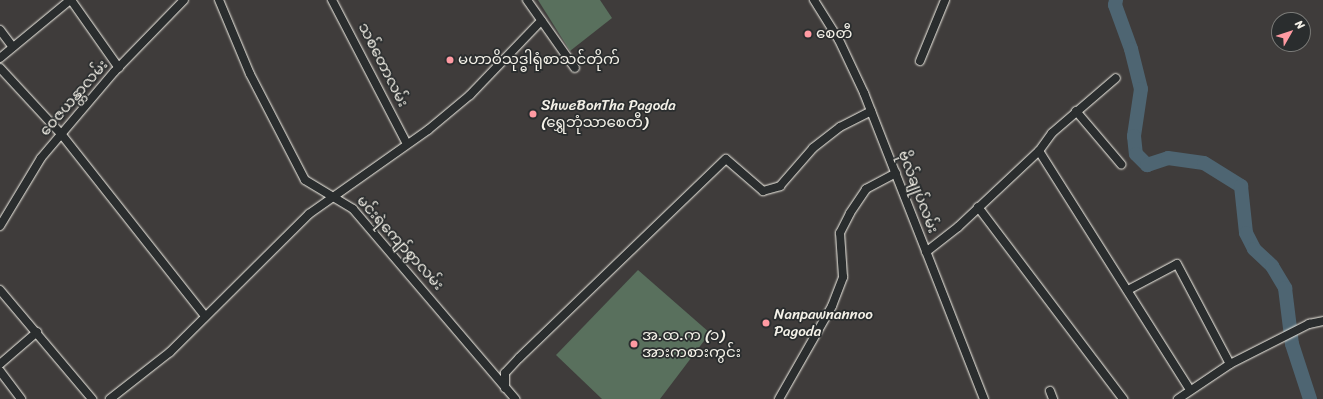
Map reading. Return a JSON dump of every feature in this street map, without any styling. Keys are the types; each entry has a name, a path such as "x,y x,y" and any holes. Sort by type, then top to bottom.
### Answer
{"street":[{"path":"0,58 71,0 119,68"},
{"name":"ဝေဇယန္တာလမ်း","path":"0,226 41,158 119,68 184,0"},
{"name":"မင်းရဲကျော်စွာလမ်း","path":"219,0 253,81 305,180 321,192 334,196 353,209 515,399"},
{"name":"သစ်တောလမ်း","path":"332,0 407,144"},
{"path":"527,0 575,68"},
{"name":"ဗိုလ်ချုပ်လမ်း","path":"814,0 838,40 871,111 984,399"},
{"path":"920,61 945,0"},
{"path":"110,399 170,352 204,316 309,214 407,144 470,95 541,21"},
{"path":"0,30 13,47"},
{"path":"0,68 62,135 204,316"},
{"path":"926,252 1039,151 1076,111 1116,78"},
{"path":"505,388 505,373 519,358 726,159 763,192 780,186 813,148 840,127 871,111"},
{"path":"1076,111 1121,164"},
{"path":"1039,151 1190,390"},
{"path":"779,399 832,306 843,277 840,233 850,213 866,189 896,173"},
{"path":"978,207 1123,399"},
{"path":"1128,290 1177,264 1230,364"},
{"path":"0,290 92,399"},
{"path":"1178,399 1230,364 1309,324 1323,321"},
{"path":"0,364 37,332"},
{"path":"0,371 21,399"}],"green space":[{"path":"538,0 600,0 612,18 570,51"},
{"name":"အ.ထ.က (၁) အားကစားကွင်း","path":"638,270 710,333 660,399 602,399 556,355"}],"waterway":[{"path":"1116,0 1115,5 1131,49 1141,89 1134,136 1136,154 1147,165 1168,158 1204,163 1241,186 1246,233 1254,249 1272,266 1285,288 1292,344 1310,399"}],"place":[{"name":"စေတီ","path":"808,34"},
{"name":"မဟာဝိသုဒ္ဓါရုံစာသင်တိုက်","path":"450,60"},
{"name":"ShweBonTha Pagoda (ရွှေဘုံသာစေတီ)","path":"533,114"},
{"name":"Nanpawnannoo Pagoda","path":"766,323"},
{"name":"အ.ထ.က (၁) အားကစားကွင်း","path":"634,344"}]}
